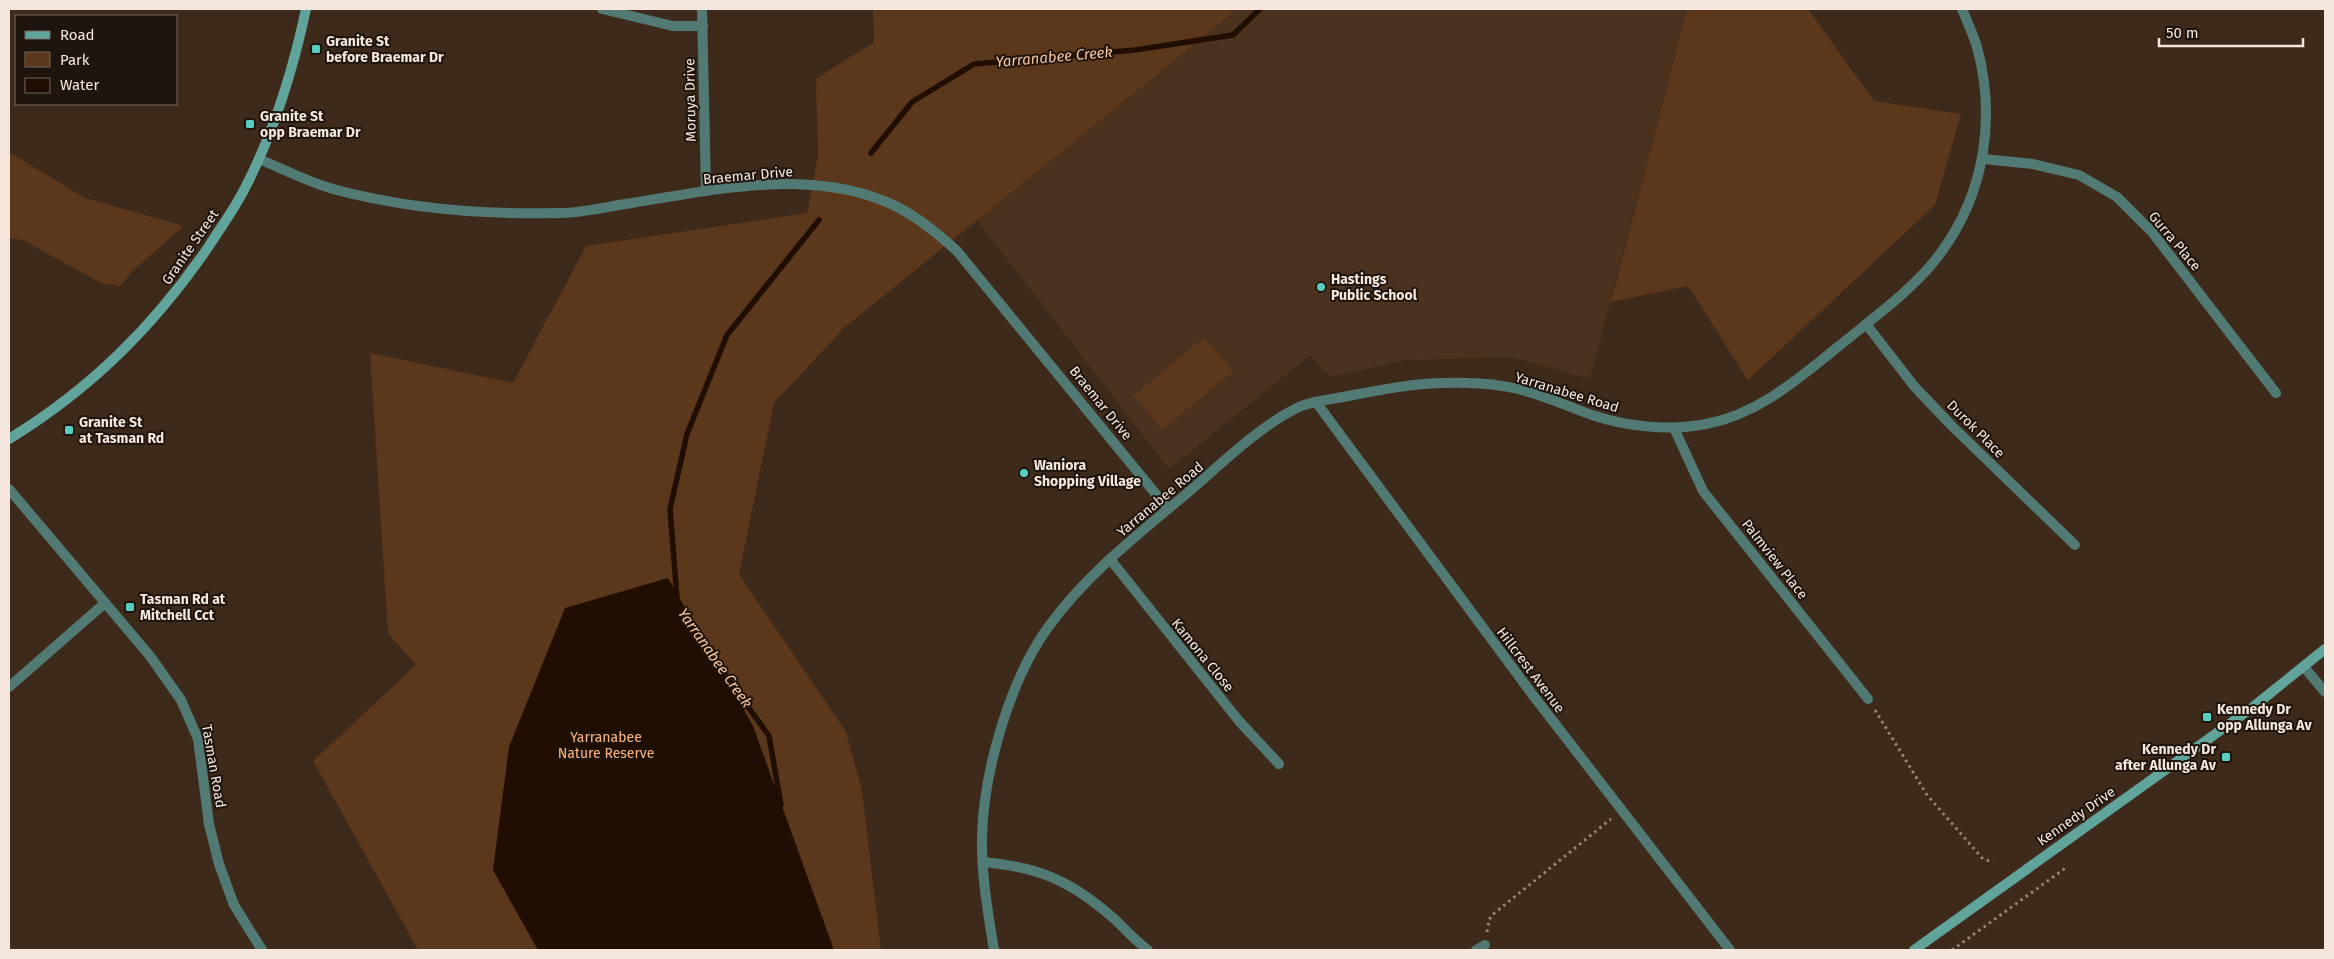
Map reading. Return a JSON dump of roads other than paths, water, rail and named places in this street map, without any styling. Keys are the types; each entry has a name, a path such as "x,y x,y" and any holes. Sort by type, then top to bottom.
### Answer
{"street":[{"name":"Granite Street","path":"9,439 49,414 90,381 142,332 188,276 224,224 245,190 259,159 285,90 306,9"},
{"path":"602,9 673,26 703,26"},
{"name":"Moruya Drive","path":"702,9 706,191"},
{"name":"Yarranabee Road","path":"994,950 983,862 982,835 990,769 1003,724 1026,665 1046,629 1085,582 1168,508 1269,425 1292,410 1316,402 1403,386 1441,383 1483,383 1519,389 1622,423 1674,428 1707,424 1753,409 1800,377 1866,324 1925,271 1942,251 1959,223 1973,193 1984,159 1986,134 1982,76 1977,46 1962,9"},
{"name":"Braemar Drive","path":"259,159 331,188 380,200 453,211 564,213 706,191 792,183 820,185 853,191 880,199 932,228 957,251 992,291 1168,508"},
{"name":"Gurra Place","path":"1984,159 2033,164 2079,175 2117,197 2152,232 2276,393"},
{"name":"Durok Place","path":"1866,324 1914,386 1952,426 2075,546"},
{"name":"Hillcrest Avenue","path":"1316,402 1621,811 1730,950"},
{"name":"Palmview Place","path":"1674,428 1703,491 1868,699"},
{"name":"Tasman Road","path":"9,489 150,656 181,700 198,739 210,824 219,864 234,905 262,950"},
{"name":"Kamona Close","path":"1110,559 1238,722 1278,764"},
{"path":"9,687 105,603"},
{"name":"Kennedy Drive","path":"1914,950 2253,707 2325,648"},
{"path":"2304,667 2325,692"},
{"path":"983,862 1028,868 1053,877 1088,897 1148,950"}],"water":[{"path":"668,578 753,726 834,950 538,950 493,870 509,747 565,608"}],"waterway":[{"name":"Yarranabee Creek","path":"871,153 912,102 974,64 1135,50 1233,35 1260,9"},
{"name":"Yarranabee Creek","path":"677,598 670,509 687,434 727,335 819,220"},
{"name":"Yarranabee Creek","path":"713,658 769,736 781,805"}],"place":[{"name":"Granite St before Braemar Dr","path":"316,49"},
{"name":"Granite St opp Braemar Dr","path":"250,124"},
{"name":"Hastings Public School","path":"1321,287"},
{"name":"Granite St at Tasman Rd","path":"69,430"},
{"name":"Waniora Shopping Village","path":"1024,473"},
{"name":"Tasman Rd at Mitchell Cct","path":"130,607"},
{"name":"Kennedy Dr opp Allunga Av","path":"2207,717"},
{"name":"Kennedy Dr after Allunga Av","path":"2226,757"}],"park label":[{"name":"Yarranabee Nature Reserve","path":"606,746"}]}
